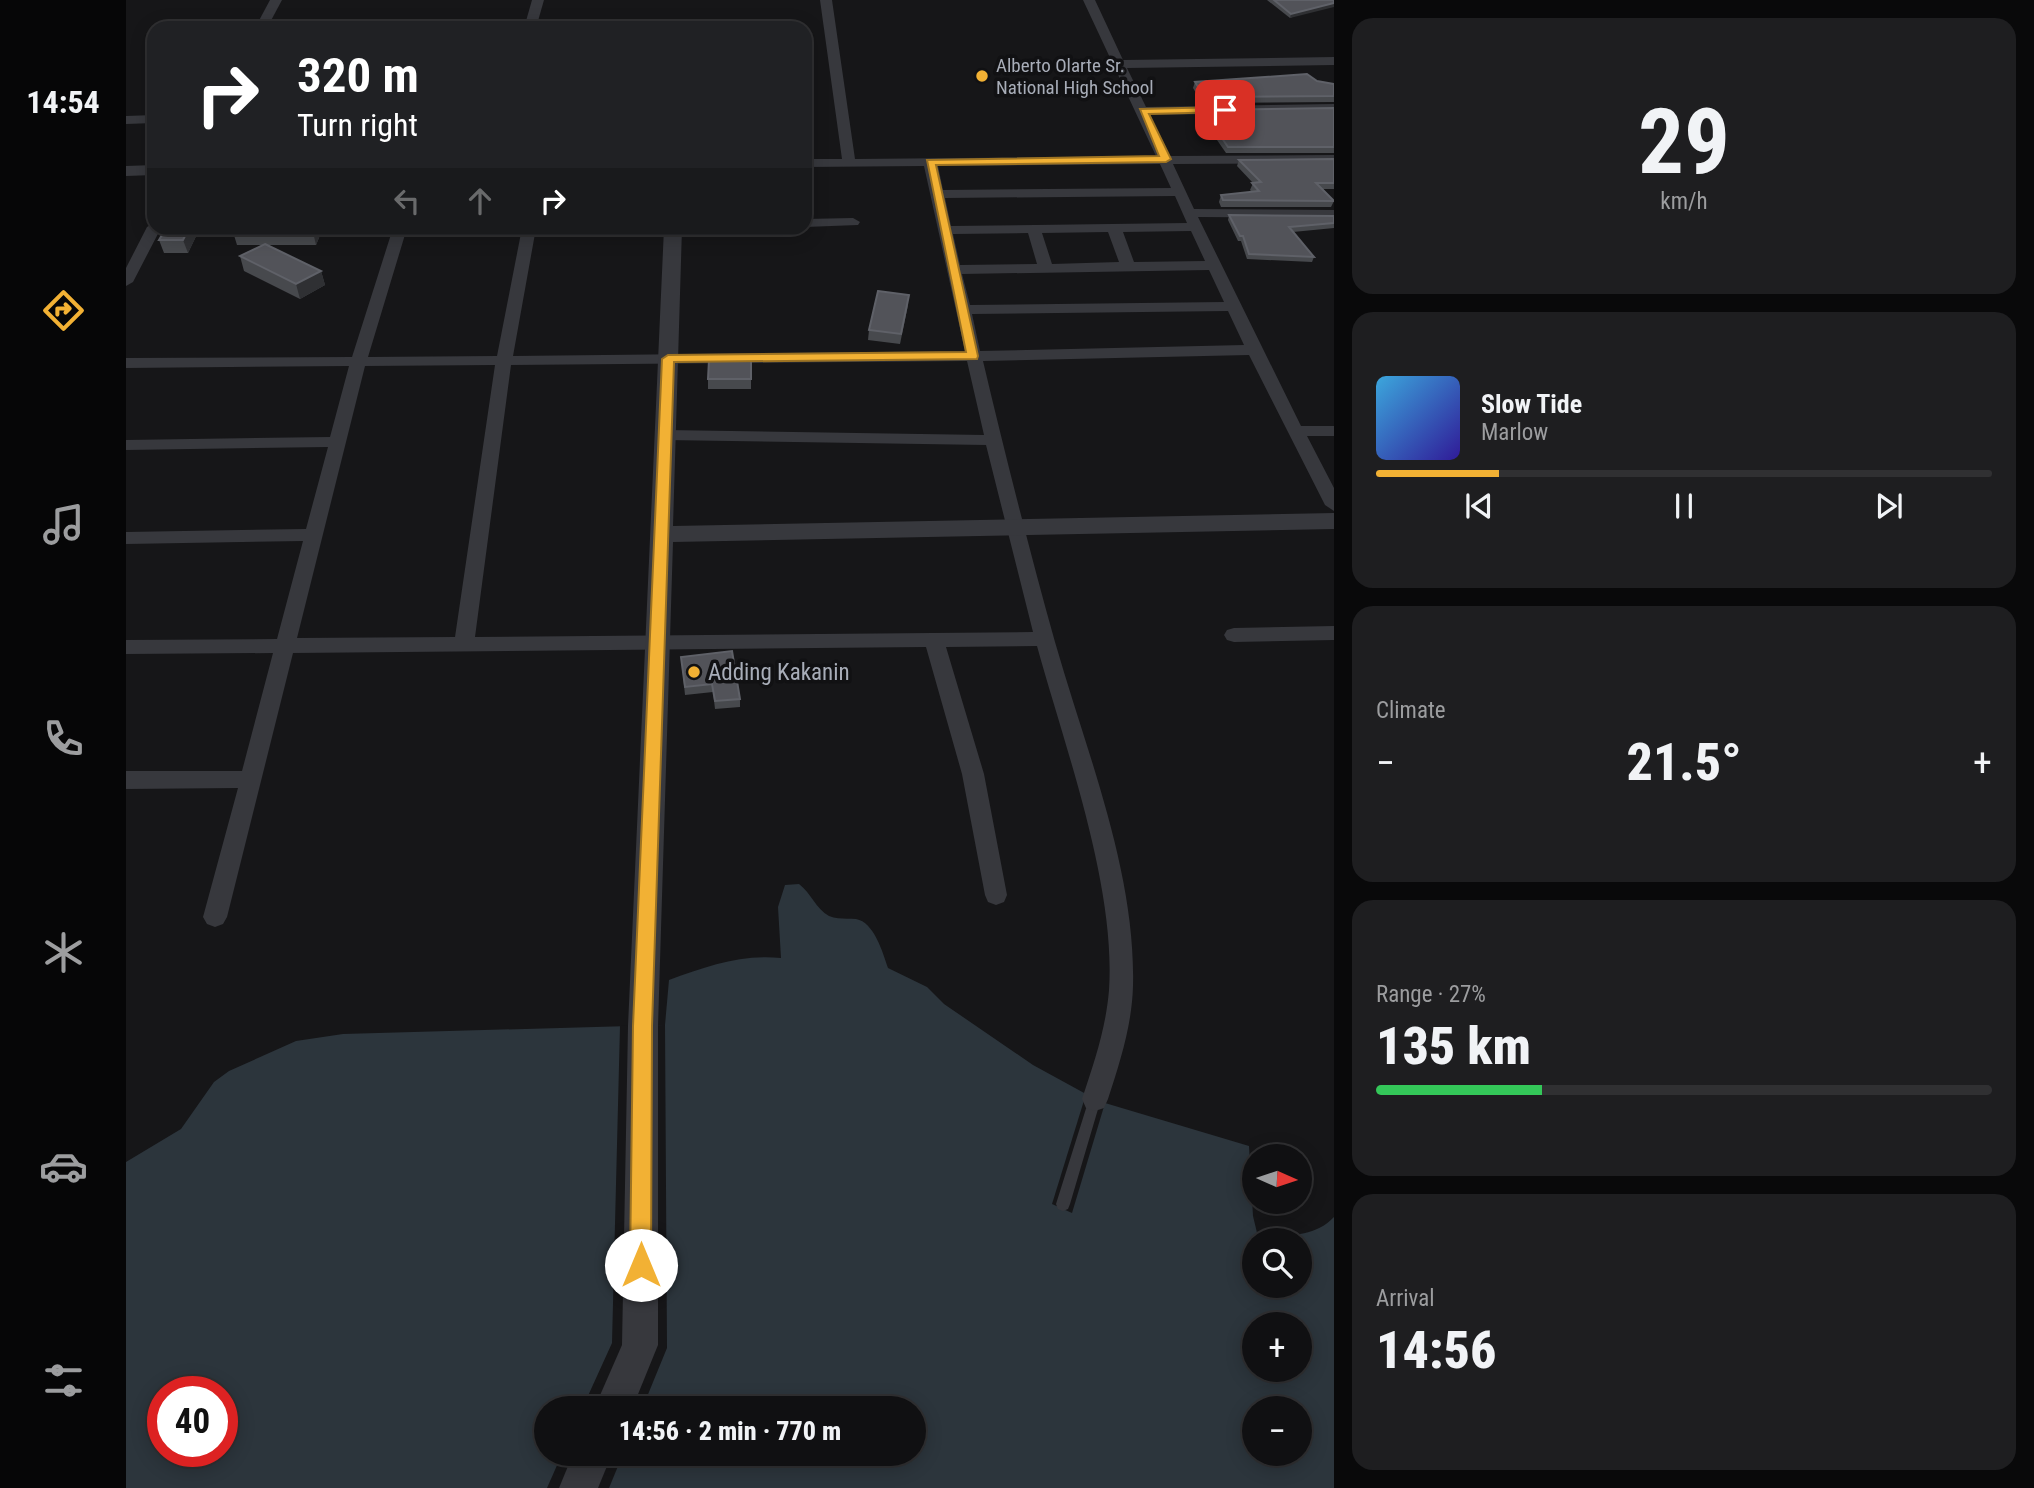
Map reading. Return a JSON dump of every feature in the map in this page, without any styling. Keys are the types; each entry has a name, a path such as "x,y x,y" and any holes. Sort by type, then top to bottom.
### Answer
{"street":[{"path":"265,21 276,0"},
{"path":"532,21 538,0"},
{"path":"826,0 849,163"},
{"path":"1089,0 1254,350 1334,505"},
{"path":"1120,64 1334,61"},
{"path":"1143,111 1334,108"},
{"path":"126,120 147,119"},
{"path":"937,194 1133,176 1166,159 1334,159"},
{"path":"930,162 972,356 1045,639 1105,851 1121,972 1119,1014 1095,1098"},
{"path":"812,163 930,162 1133,176 1181,192"},
{"path":"126,171 147,170"},
{"path":"945,230 1114,228 1194,220 1334,214"},
{"path":"812,223 853,222"},
{"path":"1114,228 1128,267"},
{"path":"1034,229 1046,268"},
{"path":"126,282 150,235"},
{"path":"215,917 287,647 359,359 398,235"},
{"path":"464,645 504,360 528,235"},
{"path":"618,1396 640,1345 643,1026 673,235"},
{"path":"954,270 1215,265"},
{"path":"962,310 1234,306"},
{"path":"126,363 972,356 1254,350"},
{"path":"1296,431 1334,431"},
{"path":"665,435 994,440"},
{"path":"126,444 338,442"},
{"path":"662,534 1017,530 1334,522"},
{"path":"126,538 315,535"},
{"path":"1234,635 1334,633"},
{"path":"126,647 1045,639"},
{"path":"934,640 973,774 996,895"},
{"path":"126,780 251,779"},
{"path":"578,1488 588,1466"}],"lane":[{"path":"1063,1205 1095,1098"}],"shaded area":[{"path":"799,884 829,916 856,919 868,926 877,939 888,968 927,987 944,1004 1033,1065 1105,1103 1242,1144 1242,1214 1253,1214 1256,1228 1242,1228 1242,1298 1312,1298 1312,1231 1334,1217 1334,1488 126,1488 126,1162 181,1129 214,1082 229,1071 296,1041 343,1034 665,1025 669,980 738,960 781,958 778,907 785,885"}],"pier":[{"path":"665,1025 667,1348 647,1396 588,1396 612,1343 620,1026"},
{"path":"1086,1094 1105,1103 1072,1213 1052,1204"},
{"path":"557,1466 618,1466 609,1488 547,1488"}],"building":[{"path":"1274,0 1334,0 1334,3 1291,14"},
{"path":"1307,74 1317,81 1334,84 1334,96 1204,97 1195,82"},
{"path":"1334,108 1334,147 1228,147 1203,110"},
{"path":"1334,159 1334,183 1316,183 1334,201 1223,200 1221,195 1259,191 1252,183 1261,182 1239,160"},
{"path":"1229,215 1334,216 1334,223 1289,227 1314,257 1249,254 1243,236 1240,236"},
{"path":"162,235 186,235 183,240 159,240"},
{"path":"265,244 321,271 296,284 240,256"},
{"path":"878,291 909,295 901,334 869,330"},
{"path":"709,360 751,361 751,379 708,379"},
{"path":"732,651 740,699 715,701 712,684 685,687 681,657"}],"place":[{"name":"Alberto Olarte Sr. National High School","path":"982,76"},
{"name":"Adding Kakanin","path":"694,672"}],"route":[{"path":"641,1265 643,1026 668,359 972,356 930,162 1166,159 1143,111 1225,110"}]}
